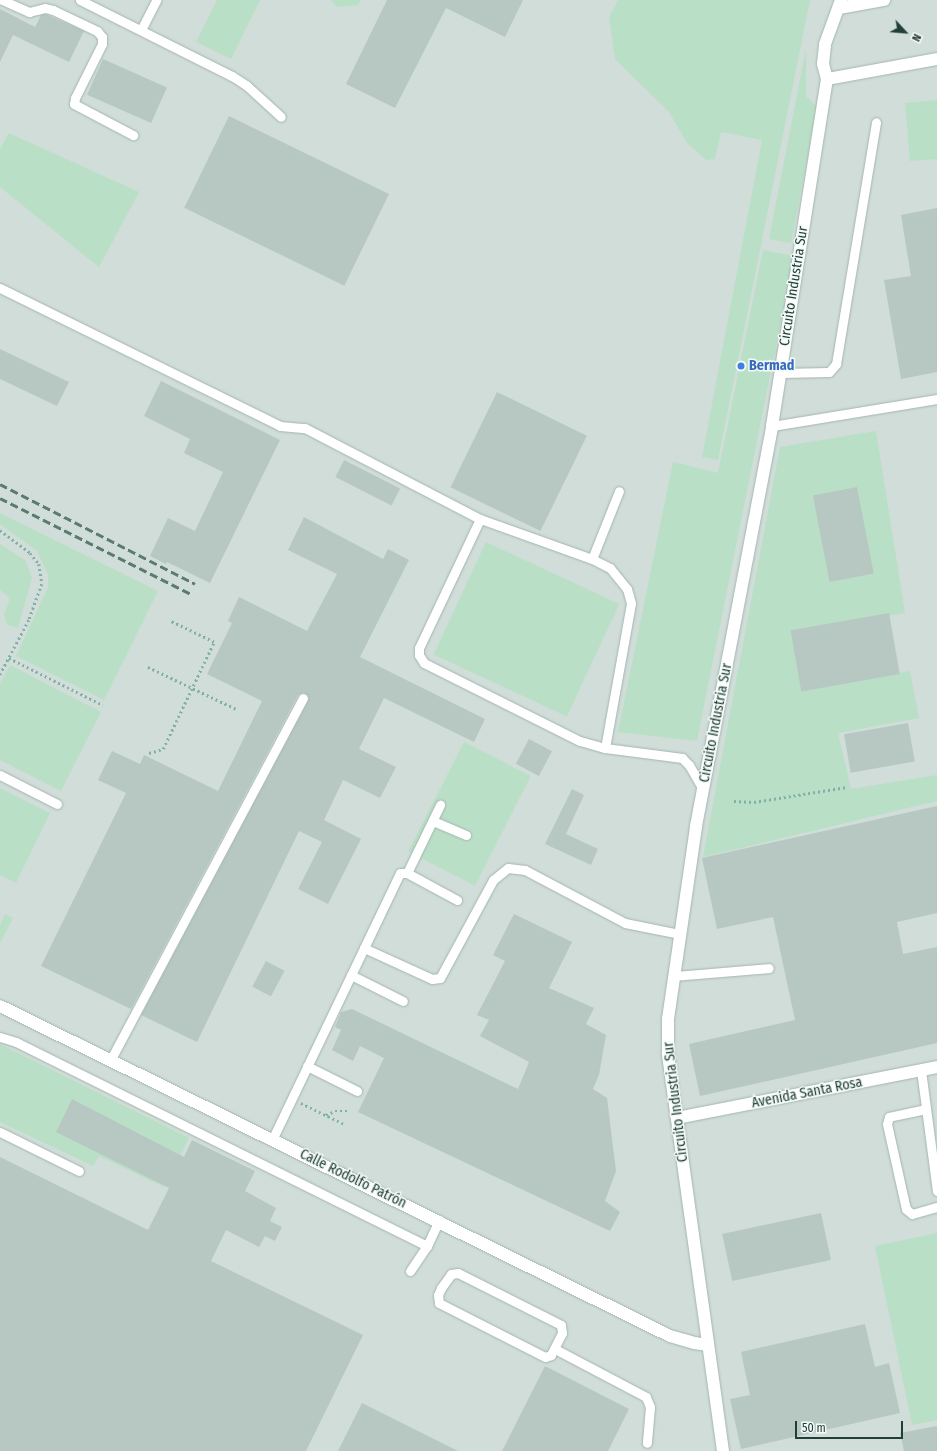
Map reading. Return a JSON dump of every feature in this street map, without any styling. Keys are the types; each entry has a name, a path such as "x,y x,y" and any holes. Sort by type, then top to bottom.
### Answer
{"main road":[{"path":"840,4 884,0"},
{"name":"Circuito Industria Sur","path":"723,1451 668,1053 668,1020 679,934 703,789 772,426 827,79 823,64 825,44 840,4"},
{"path":"827,79 937,59"},
{"name":"Calle Rodolfo Patrón","path":"0,1006 438,1220 670,1336 694,1343 708,1344"},
{"name":"Avenida Santa Rosa","path":"677,1118 937,1067"}],"lane":[{"path":"2,0 29,12 45,8 52,10 97,31 102,37 102,44 75,98 74,104 133,135"},
{"path":"80,0 232,76 251,89 281,117"},
{"path":"140,30 156,0"},
{"path":"780,373 829,372 836,364 876,122"},
{"path":"0,288 280,426 305,428 480,519 592,559 610,568 627,589 631,603 605,748"},
{"path":"772,426 937,399"},
{"path":"592,559 619,491"},
{"path":"480,519 420,648 419,655 424,663 573,738 605,748 682,758 689,765 703,789"},
{"path":"110,1061 303,698"},
{"path":"0,775 57,804"},
{"path":"407,873 440,805"},
{"path":"433,821 466,835"},
{"path":"364,948 432,979 440,978 493,880 508,868 517,867 625,923 679,934"},
{"path":"272,1140 399,875 407,873 457,900"},
{"path":"674,976 769,968"},
{"path":"351,975 403,1000"},
{"path":"0,1037 16,1042 427,1246"},
{"path":"307,1066 357,1091"},
{"path":"921,1070 937,1191"},
{"path":"926,1109 889,1117 887,1124 906,1209 912,1214 937,1207"},
{"path":"0,1132 79,1171"},
{"path":"410,1271 427,1246 438,1220"},
{"path":"458,1273 558,1322 561,1324 562,1333 555,1349 551,1355 545,1357 443,1305 438,1300 441,1288 451,1274 458,1273"},
{"path":"555,1349 646,1397 650,1407 647,1443"}],"path":[{"path":"0,530 30,553 39,564 42,584 29,620 0,675"},
{"path":"149,753 163,749 214,642 170,621"},
{"path":"9,658 103,705"},
{"path":"148,667 236,709"},
{"path":"734,801 754,802 847,787"},
{"path":"292,1098 344,1124"},
{"path":"326,1116 335,1111 348,1111"}],"shaded area":[{"path":"0,0 937,0 937,1451 0,1451"}],"green space":[{"path":"217,0 260,0 231,59 196,42"},
{"path":"331,0 361,0 358,5 337,7"},
{"path":"618,0 810,0 718,460 702,457 762,140 721,132 715,159 706,160 687,143 669,112 615,59 609,17"},
{"path":"806,49 806,96 817,107 791,243 769,239"},
{"path":"937,100 937,159 910,161 905,103"},
{"path":"9,133 139,192 99,267 0,187 0,149"},
{"path":"763,250 794,256 697,741 618,732 673,462 718,473"},
{"path":"876,431 905,613 794,631 803,690 910,671 919,718 838,733 851,789 937,775 937,801 703,857 780,447"},
{"path":"0,513 158,591 104,700 16,656 48,587 48,575 37,551 0,524"},
{"path":"486,542 619,604 567,717 434,654"},
{"path":"0,544 25,560 32,578 18,628 8,625 4,615 10,598 0,590"},
{"path":"10,665 101,712 61,791 0,760 0,684"},
{"path":"464,742 531,776 475,886 408,852"},
{"path":"0,788 50,813 16,883 0,875"},
{"path":"5,914 13,918 0,943 0,925"},
{"path":"0,1044 189,1138 164,1187 99,1156 93,1166 0,1122"},
{"path":"937,1233 937,1420 912,1425 875,1246"}],"building":[{"path":"387,0 523,0 505,37 446,8 395,108 346,84"},
{"path":"0,9 35,27 41,15 45,14 84,31 69,62 13,35 0,62"},
{"path":"103,59 167,87 151,123 87,95"},
{"path":"229,116 389,194 344,286 184,208"},
{"path":"937,208 937,372 901,379 884,280 911,276 901,215"},
{"path":"0,349 69,382 57,406 0,379"},
{"path":"161,381 280,440 210,583 167,562 166,564 150,556 168,518 195,531 223,472 184,453 190,439 144,416"},
{"path":"497,392 587,436 540,531 451,487"},
{"path":"344,460 400,489 392,506 335,477"},
{"path":"857,487 874,573 830,582 813,496"},
{"path":"304,517 383,559 388,549 409,560 360,657 485,719 474,742 384,698 359,749 396,767 380,798 343,780 324,820 361,839 328,904 298,889 322,842 299,831 197,1042 141,1015 308,701 305,693 298,695 131,1009 41,966 126,793 98,780 112,751 140,764 144,755 218,791 262,701 207,674 232,623 228,621 239,597 307,631 337,574 288,550"},
{"path":"889,613 900,674 801,691 791,630"},
{"path":"908,723 915,761 851,773 844,734"},
{"path":"529,739 552,751 539,776 516,764"},
{"path":"572,789 584,795 566,834 598,849 591,865 545,844"},
{"path":"937,806 937,913 897,922 903,954 937,947 937,1043 700,1096 689,1044 795,1020 773,917 717,929 702,858"},
{"path":"514,914 572,942 549,988 594,1008 586,1024 606,1035 599,1075 593,1089 607,1098 616,1171 605,1201 620,1212 610,1231 358,1112 384,1058 360,1046 353,1061 332,1050 341,1030 335,1027 341,1012 352,1009 518,1089 529,1062 480,1036 489,1020 477,1015 505,961 493,955"},
{"path":"266,961 285,971 271,996 252,987"},
{"path":"72,1099 184,1157 192,1140 255,1171 245,1191 276,1208 270,1221 282,1227 275,1241 265,1236 259,1247 226,1230 211,1261 363,1335 306,1451 0,1451 0,1157 148,1230 169,1188 56,1132"},
{"path":"821,1213 831,1260 732,1281 722,1234"},
{"path":"865,1324 875,1367 889,1363 900,1413 741,1449 730,1399 750,1395 741,1352"},
{"path":"545,1366 629,1409 608,1451 502,1451"},
{"path":"362,1403 458,1451 338,1451"},
{"path":"937,1426 937,1451 904,1451 900,1433"}],"railway":[{"path":"0,484 195,584"},
{"path":"0,498 191,594"}],"place":[{"name":"Bermad","path":"741,366"}]}
